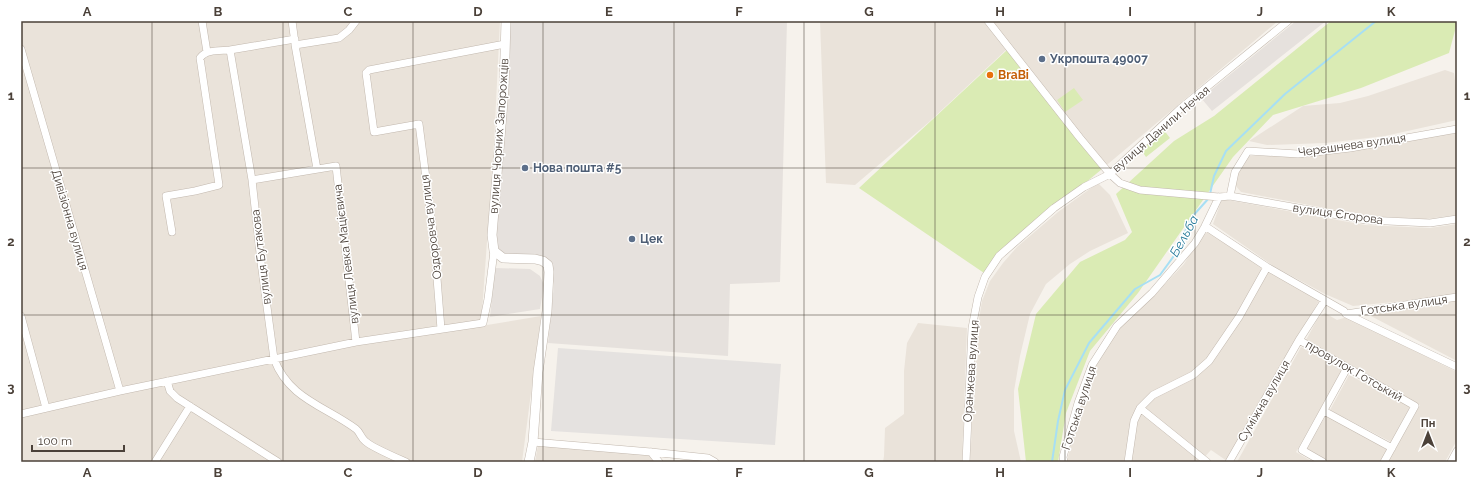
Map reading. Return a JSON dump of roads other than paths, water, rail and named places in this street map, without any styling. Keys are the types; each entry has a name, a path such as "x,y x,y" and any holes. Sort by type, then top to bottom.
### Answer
{"street":[{"path":"202,21 207,52"},
{"path":"252,180 317,169 292,21"},
{"path":"172,232 166,196 218,185 200,58 203,54 207,52 339,38 349,30 356,21"},
{"name":"вулиця Чорних Запорожців","path":"441,329 483,323 488,299 494,251 492,235 504,89 506,21"},
{"name":"вулиця Данили Нечая","path":"988,21 1110,174 1181,108 1288,21"},
{"name":"Оздоровча вулиця","path":"441,329 434,240 419,124 374,132 366,73 368,70 505,44"},
{"name":"Дивізіонна вулиця","path":"21,49 24,72 120,391"},
{"name":"вулиця Бутакова","path":"230,50 252,180 274,359 278,370 286,382 302,397 357,430 366,442 406,462"},
{"name":"Черешнева вулиця","path":"1230,196 1235,172 1248,151 1298,154 1350,148 1457,129"},
{"name":"вулиця Левка Мацієвича","path":"317,169 336,166 356,342"},
{"name":"вулиця Єгорова","path":"1110,174 1120,183 1140,190 1204,196 1230,196 1366,220 1430,223 1457,220"},
{"name":"Оранжева вулиця","path":"966,462 972,328 978,297 985,277 999,256 1054,208 1084,187 1110,174"},
{"name":"Готська вулиця","path":"1064,462 1063,457 1078,403 1092,365 1117,326 1152,293 1195,243 1205,226 1217,196"},
{"name":"Готська вулиця","path":"1205,226 1267,267 1344,311 1346,314 1457,297"},
{"path":"494,251 503,258 534,259 543,261 548,265 547,311 538,372 533,442 529,461"},
{"path":"1128,462 1134,421 1140,408 1153,395 1193,375 1209,360 1239,317 1267,267"},
{"name":"Суміжна вулиця","path":"1228,462 1299,340 1325,300"},
{"path":"1346,314 1457,367"},
{"path":"21,316 46,408"},
{"path":"21,414 120,391 356,342 441,329"},
{"name":"провулок Готський","path":"1299,340 1415,406 1384,462"},
{"path":"1323,462 1302,450 1348,368"},
{"path":"167,381 170,392 177,398 278,462"},
{"path":"156,462 190,406"},
{"path":"1140,408 1207,462"},
{"path":"1324,411 1392,448"},
{"path":"533,442 708,458 715,462"},
{"path":"1451,462 1457,451"},
{"path":"651,452 659,462"}],"waterway":[{"name":"Бельба","path":"1210,194 1214,176 1226,151 1285,94 1376,21"},
{"name":"Бельба","path":"1052,462 1058,421 1065,390 1089,343 1135,289 1160,275 1176,253 1191,218 1209,198"}],"place":[{"name":"Укрпошта 49007","path":"1042,59"},
{"name":"BraBi","path":"990,75"},
{"name":"Нова пошта #5","path":"525,168"},
{"name":"Цек","path":"632,239"}]}
